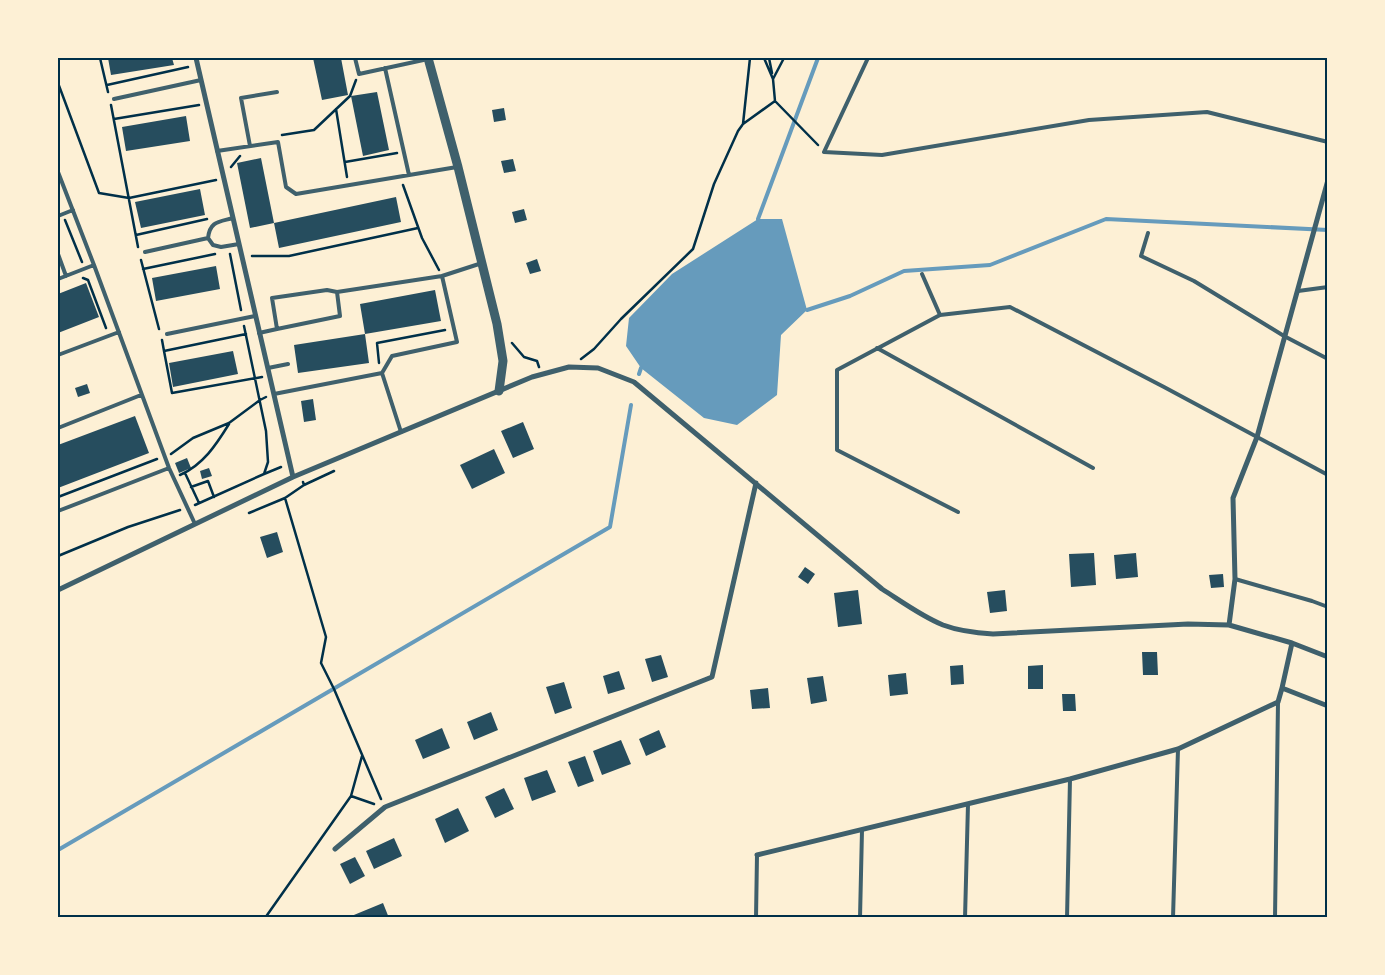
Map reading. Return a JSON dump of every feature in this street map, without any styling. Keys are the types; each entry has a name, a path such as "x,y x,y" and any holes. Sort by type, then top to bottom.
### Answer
{"street":[{"path":"196,58 198,81 217,150 293,477"},
{"path":"428,58 458,167 497,324 503,362 499,391"},
{"path":"1229,625 1235,579 1233,498 1257,437 1328,180"},
{"path":"58,590 293,477 532,377 569,367 598,368 634,382 882,588 915,610 944,625 972,632 993,634 1188,624 1229,625 1292,643 1328,657"},
{"path":"335,849 385,807 712,677 756,483"},
{"path":"756,856 1070,779 1178,750 1278,702 1292,643"},
{"path":"1282,688 1328,706"}],"lane":[{"path":"355,58 359,74 428,58"},
{"path":"868,58 824,152 882,155 1089,120 1207,112 1328,142"},
{"path":"385,68 408,175"},
{"path":"112,101 198,81"},
{"path":"250,146 241,98 277,92"},
{"path":"217,150 278,142 286,187 296,194 458,167"},
{"path":"58,172 141,395 195,524"},
{"path":"58,216 73,210"},
{"path":"233,218 215,223 209,230 208,238 213,245 221,247 239,244"},
{"path":"1148,233 1142,256 1194,281 1284,336 1328,359"},
{"path":"145,252 208,238"},
{"path":"58,254 66,276"},
{"path":"277,329 272,298 327,290 337,292 442,276 482,263"},
{"path":"58,279 94,265"},
{"path":"922,274 940,315"},
{"path":"400,432 382,373 392,356 457,342 442,276"},
{"path":"1298,291 1328,287"},
{"path":"260,333 340,316 337,292"},
{"path":"958,512 837,450 837,370 940,315 1010,307 1328,476"},
{"path":"167,334 255,316"},
{"path":"58,355 119,332"},
{"path":"877,348 1093,468"},
{"path":"268,368 288,364"},
{"path":"274,394 382,373"},
{"path":"58,428 141,395"},
{"path":"58,511 170,468"},
{"path":"1235,579 1328,607"},
{"path":"1275,918 1278,702"},
{"path":"1173,918 1178,750"},
{"path":"1067,918 1070,779"},
{"path":"965,918 968,804"},
{"path":"860,918 862,830"},
{"path":"756,856 756,918"}],"path":[{"path":"100,58 109,93"},
{"path":"743,124 750,58"},
{"path":"764,58 773,79"},
{"path":"769,58 775,101 824,152"},
{"path":"773,79 784,58"},
{"path":"107,85 192,66 198,81 200,105 114,120"},
{"path":"278,142 283,134 314,130 350,96 359,74"},
{"path":"58,83 99,193 128,198 215,181 223,178 238,157 250,146"},
{"path":"112,101 128,198 172,393 269,376"},
{"path":"569,367 594,349 621,319 693,250 714,184 738,131 743,124 775,101"},
{"path":"336,109 348,186"},
{"path":"345,162 404,152"},
{"path":"213,171 215,181"},
{"path":"400,176 422,238 442,276"},
{"path":"63,214 106,329"},
{"path":"136,235 222,216 224,221"},
{"path":"241,252 254,257 289,256 418,228"},
{"path":"58,556 128,526 199,503 264,474 268,462 266,432 228,246"},
{"path":"143,270 230,251"},
{"path":"79,276 88,280"},
{"path":"379,367 376,343 446,330"},
{"path":"164,351 246,334"},
{"path":"166,458 193,438 229,423 260,400 274,394"},
{"path":"191,470 214,448 229,423"},
{"path":"58,498 157,459 154,452"},
{"path":"184,473 199,503"},
{"path":"191,487 208,481 214,497"},
{"path":"249,513 285,498 304,485"},
{"path":"285,498 326,636 321,663 385,807"},
{"path":"265,918 351,796 362,755"},
{"path":"351,796 385,807"}],"water":[{"path":"758,219 782,219 807,310 781,335 777,395 737,425 704,418 641,368 626,346 629,318 672,274"}],"building":[{"path":"108,58 172,58 174,65 111,75"},
{"path":"313,58 341,58 348,95 322,100"},
{"path":"377,92 389,150 363,156 351,96"},
{"path":"504,108 506,120 494,122 492,110"},
{"path":"186,116 190,141 126,151 122,127"},
{"path":"261,158 274,223 250,228 237,163"},
{"path":"513,159 516,171 504,173 501,161"},
{"path":"200,189 205,215 141,228 135,202"},
{"path":"396,197 401,222 279,248 274,223"},
{"path":"524,209 527,220 515,223 512,212"},
{"path":"537,259 541,271 530,274 526,263"},
{"path":"216,266 220,289 156,301 152,278"},
{"path":"86,283 99,317 58,333 58,294"},
{"path":"435,290 441,321 365,334 360,304"},
{"path":"365,334 369,363 298,373 294,345"},
{"path":"233,351 238,374 173,387 169,363"},
{"path":"87,384 90,393 78,397 75,388"},
{"path":"313,399 316,420 304,422 301,401"},
{"path":"135,416 149,453 58,488 58,445"},
{"path":"523,422 534,449 513,458 501,431"},
{"path":"494,449 505,473 472,489 460,465"},
{"path":"187,458 191,468 179,473 175,463"},
{"path":"209,468 212,476 202,479 200,471"},
{"path":"277,532 283,552 267,558 260,537"},
{"path":"1094,553 1096,585 1071,587 1069,554"},
{"path":"1136,553 1138,577 1116,579 1114,555"},
{"path":"805,567 815,574 808,584 798,577"},
{"path":"1223,574 1224,587 1211,588 1209,575"},
{"path":"858,590 862,624 838,627 834,593"},
{"path":"1005,590 1007,611 990,613 987,592"},
{"path":"1142,652 1157,652 1158,675 1143,675"},
{"path":"661,655 668,677 652,682 645,659"},
{"path":"963,665 964,684 951,685 950,666"},
{"path":"1043,665 1043,689 1028,689 1028,666"},
{"path":"619,671 625,689 608,694 603,676"},
{"path":"906,673 908,694 890,696 888,675"},
{"path":"823,676 827,701 811,704 807,678"},
{"path":"564,682 572,708 555,714 546,687"},
{"path":"768,688 770,708 752,709 750,690"},
{"path":"1062,694 1075,694 1076,711 1063,711"},
{"path":"491,712 498,730 474,740 467,722"},
{"path":"442,728 450,748 423,759 415,740"},
{"path":"659,730 666,747 646,756 639,739"},
{"path":"621,740 631,764 602,775 593,751"},
{"path":"585,756 594,781 578,787 568,762"},
{"path":"547,770 556,792 532,801 524,778"},
{"path":"504,788 514,809 495,818 485,797"},
{"path":"458,808 469,831 445,843 435,819"},
{"path":"394,838 402,856 374,869 366,851"},
{"path":"355,857 365,876 350,884 340,864"},
{"path":"383,903 389,918 349,918 349,917"}],"waterway":[{"path":"758,219 818,58"},
{"path":"807,310 850,296 904,271 990,265 1106,219 1328,230"},
{"path":"639,374 641,368"},
{"path":"58,850 610,527 631,405"}]}
